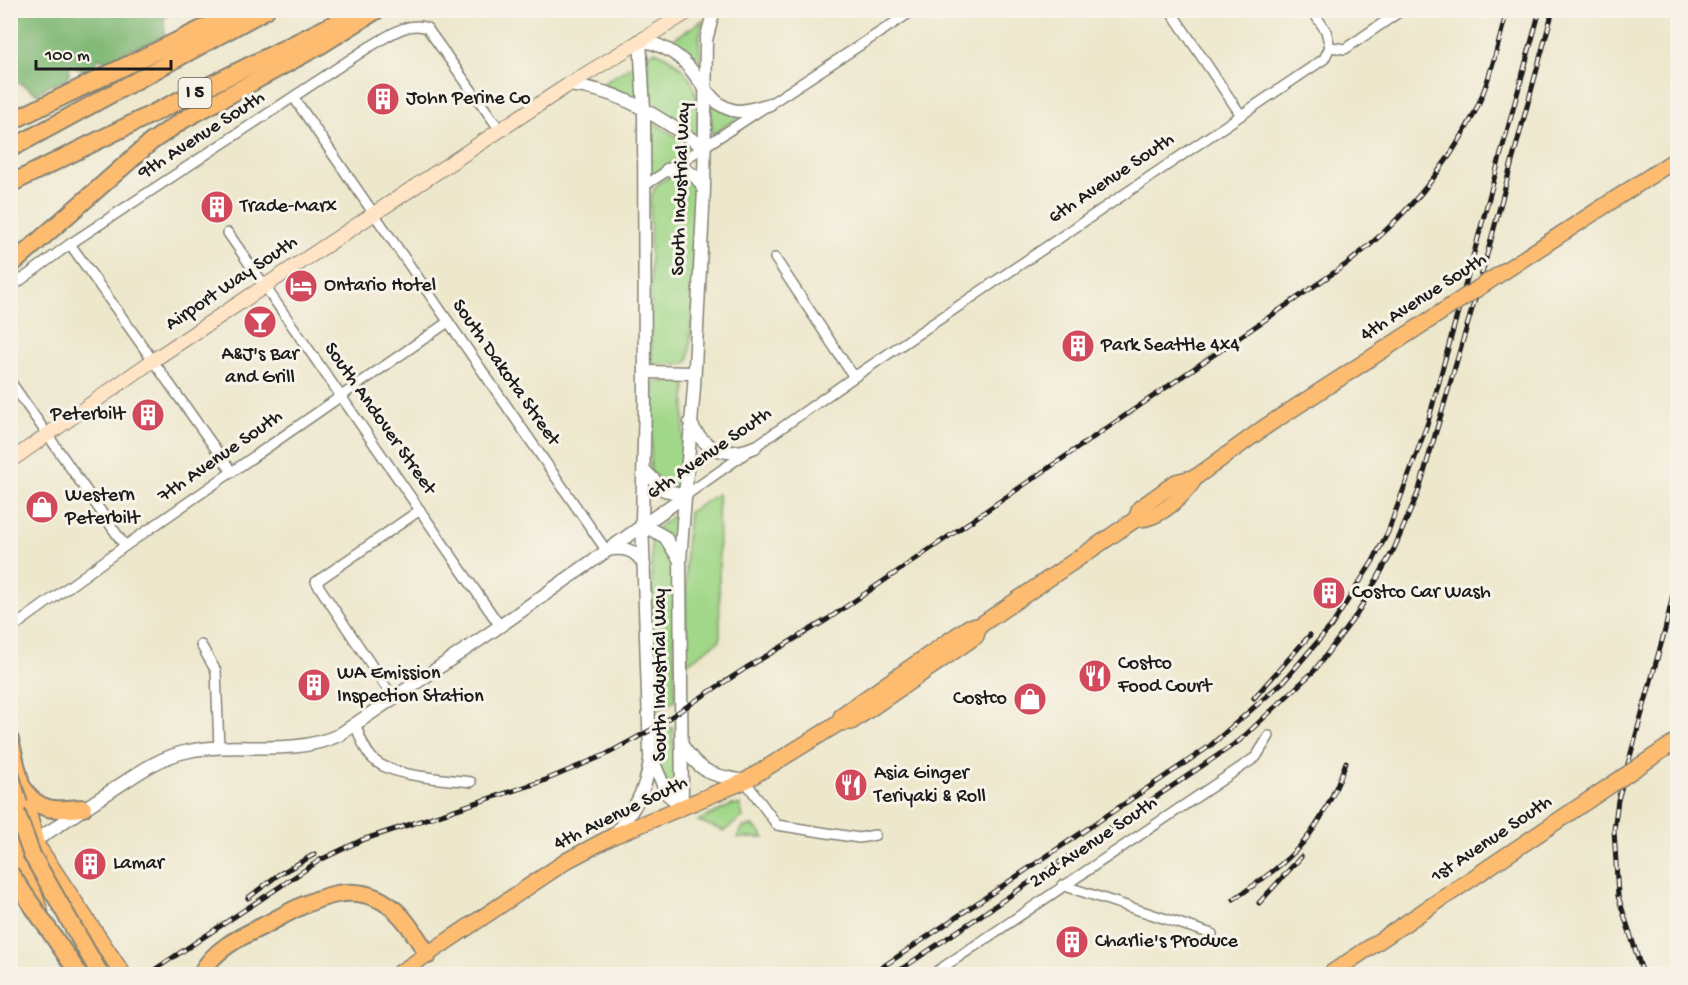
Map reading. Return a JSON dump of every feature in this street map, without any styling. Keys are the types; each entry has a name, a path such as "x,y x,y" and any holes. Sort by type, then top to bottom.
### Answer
{"highway":[{"path":"10,122 241,10"},
{"name":"I 5","path":"10,149 266,10"},
{"name":"I 5","path":"10,184 361,10"},
{"path":"10,266 121,166 183,120 321,45 377,10"},
{"path":"10,195 29,175"},
{"path":"10,740 14,785 45,878 100,975"},
{"path":"14,785 41,807 58,811 83,808"},
{"path":"14,785 34,841"},
{"path":"10,873 77,975"},
{"path":"201,975 214,956 234,940 315,898 351,892 377,900 397,912 428,955"}],"main road":[{"name":"Airport Way South","path":"10,460 152,361 568,85 691,10"},
{"name":"4th Avenue South","path":"839,723 842,715 969,627 979,626 1136,519 1147,519 1185,494 1196,477 1265,427 1677,158"},
{"name":"4th Avenue South","path":"398,975 568,860 613,837 745,780 839,723 852,722 976,636 979,626"},
{"path":"873,706 874,700 909,675 910,667"},
{"name":"1st Avenue South","path":"1330,975 1677,740"},
{"path":"10,809 34,841 123,975"},
{"name":"6th Avenue South","path":"13,850 34,841"},
{"path":"13,850 30,881 48,933"},
{"path":"10,887 48,933 77,975"},
{"path":"64,958 76,965 88,964 97,956 100,938"}],"street":[{"name":"South Industrial Way","path":"682,806 680,560 704,189 706,40 714,10"},
{"path":"644,186 914,10"},
{"path":"1170,10 1241,115"},
{"path":"1312,10 1326,31 1330,47 1345,49 1402,10"},
{"name":"9th Avenue South","path":"10,288 70,244 369,47 409,26 419,25 427,28 500,130"},
{"name":"South Industrial Way","path":"682,806 667,794 650,754 643,525 645,471 644,109 640,40 656,44 674,54 687,65 705,89"},
{"name":"6th Avenue South","path":"34,841 127,778 160,760 186,752 219,748 279,748 312,745 356,726 854,377 1323,60 1330,47"},
{"name":"South Industrial Way","path":"568,85 609,91 644,109"},
{"path":"705,89 716,102 739,111 770,104"},
{"name":"South Dakota Street","path":"294,98 606,550"},
{"path":"644,109 704,147"},
{"path":"667,170 686,169 698,178 704,189"},
{"name":"South Andover Street","path":"228,233 500,626"},
{"path":"70,244 232,472"},
{"path":"775,258 854,377"},
{"name":"7th Avenue South","path":"10,616 16,625 125,546 448,322"},
{"path":"645,372 693,373"},
{"path":"10,381 125,546"},
{"path":"690,422 700,439 717,450 742,452 755,447"},
{"path":"645,471 664,490 686,495"},
{"path":"394,699 316,582 420,510"},
{"path":"643,525 665,537 680,560"},
{"path":"606,550 625,548 638,555 644,565"},
{"path":"201,645 216,671 219,748"},
{"path":"356,726 364,747 380,765 398,772 471,782"},
{"name":"2nd Avenue South","path":"933,975 1062,885 1256,757 1269,736"},
{"path":"681,742 691,759 708,772 745,780 777,825 858,838 876,835"},
{"path":"613,837 639,801 647,778 650,754"},
{"path":"1062,885 1212,934"},
{"path":"1674,975 1677,962"}],"green space":[{"path":"11,10 171,11 164,19 165,34 158,39 125,51 110,64 99,57 95,66 86,71 70,65 68,80 47,86 38,94 11,78"},
{"path":"703,20 699,38 701,73 686,54 669,42"},
{"path":"655,51 680,66 688,75 698,109 698,138 651,108 647,55"},
{"path":"639,61 641,104 602,84"},
{"path":"711,104 741,116 712,135"},
{"path":"648,119 694,147 650,177"},
{"path":"674,175 690,180 696,187 699,215 689,360 684,364 654,364 651,361 650,200 658,184"},
{"path":"654,382 684,382 686,385 680,486 673,491 650,471"},
{"path":"718,494 720,640 686,664 686,549 689,512"},
{"path":"676,514 678,516 676,542 657,528"},
{"path":"651,538 666,547 673,564 675,700 655,713"},
{"path":"673,727 675,783 668,785 659,768 653,736"},
{"path":"732,805 740,805 743,817 724,831 698,821"},
{"path":"754,826 765,838 737,838 743,827"}],"railway":[{"path":"148,974 320,860 362,840 543,781 605,755 649,731 746,668 828,619 1348,263 1402,214 1448,158 1473,116 1484,91 1507,10"},
{"path":"872,974 1210,746 1284,681 1332,625 1373,561 1388,532 1428,422 1540,10"},
{"path":"894,974 1239,741 1314,671 1357,614 1394,549 1418,493 1475,299 1553,10"},
{"path":"1643,974 1618,896 1614,830 1618,800 1665,630 1678,572"},
{"path":"1254,698 1310,635"},
{"path":"1234,899 1274,870 1303,842 1326,808 1346,762"},
{"path":"248,898 278,875 315,854"},
{"path":"1259,903 1301,857"}],"place":[{"name":"John Perine Co","path":"383,99"},
{"name":"Trade-Marx","path":"217,207"},
{"name":"Ontario Hotel","path":"301,286"},
{"name":"A&J's Bar and Grill","path":"260,322"},
{"name":"Park Seattle 4x4","path":"1078,346"},
{"name":"Peterbilt","path":"148,415"},
{"name":"Western Peterbilt","path":"42,507"},
{"name":"Costco Car Wash","path":"1329,593"},
{"name":"Costco Food Court","path":"1095,676"},
{"name":"WA Emission Inspection Station","path":"314,685"},
{"name":"Costco","path":"1030,699"},
{"name":"Asia Ginger Teriyaki & Roll","path":"851,785"},
{"name":"Lamar","path":"90,864"},
{"name":"Charlie's Produce","path":"1072,942"}]}
